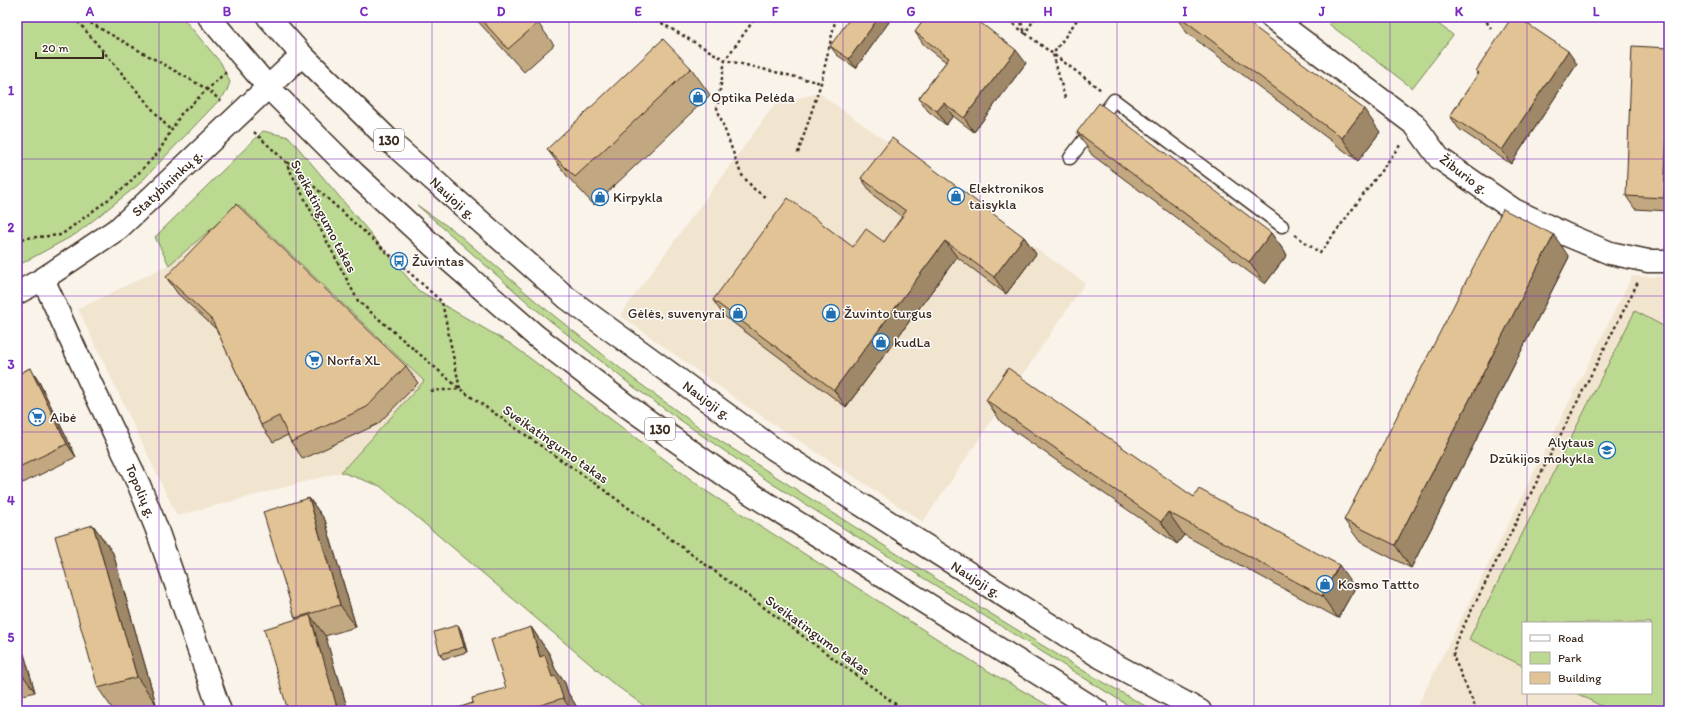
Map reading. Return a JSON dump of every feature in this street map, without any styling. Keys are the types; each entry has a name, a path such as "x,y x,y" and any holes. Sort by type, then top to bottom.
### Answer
{"main road":[{"name":"130","path":"209,17 268,87 354,174 443,255 536,336 627,406 750,493 1098,711"},
{"name":"Naujoji g.","path":"268,17 302,55 395,146 567,298 780,453 1097,655 1200,711"},
{"name":"Žiburio g.","path":"1270,17 1415,125 1439,158 1514,210 1610,253 1659,261"},
{"name":"Statybininkų g.","path":"17,292 43,279 119,228 302,55"},
{"name":"Topolių g.","path":"43,279 139,485 156,527 220,711"}],"lane":[{"path":"1070,158 1114,100 1282,226"}],"path":[{"path":"74,17 171,131"},
{"path":"17,242 25,238 61,235 125,187 158,153 181,114 207,88 80,17"},
{"path":"651,17 725,60 821,83"},
{"path":"756,17 725,60 717,108 741,174 754,189 765,197"},
{"path":"798,153 821,83 836,17"},
{"path":"1004,17 1114,100"},
{"path":"1018,17 1025,33"},
{"path":"1025,33 1036,17"},
{"path":"1065,98 1053,54 1078,17"},
{"path":"1483,17 1491,28"},
{"path":"1282,226 1320,253 1415,125"},
{"name":"Sveikatingumo takas","path":"259,136 285,161 358,301 460,389 604,490 905,711"},
{"path":"285,161 442,302 460,389 428,391"},
{"path":"1477,711 1453,656 1456,641 1659,261"}],"shaded area":[{"path":"819,93 1085,283 923,522 746,406 620,315 775,104"},
{"path":"239,205 424,381 341,472 177,516 78,309 168,265"},
{"name":"Alytaus Dzūkijos mokykla","path":"1632,276 1669,277 1669,711 1415,711"}],"green space":[{"path":"17,17 182,17 221,63 230,82 226,93 138,185 76,234 17,266"},
{"path":"1334,17 1429,17 1453,35 1412,88 1329,24"},
{"path":"263,131 289,137 418,290 511,344 709,493 983,668 1058,711 651,711 610,681 380,486 341,472 424,381 239,205 169,265 155,237"},
{"path":"417,205 457,233 538,303 635,380 703,430 988,612 1089,674 1154,711 1137,711 771,483 631,385 533,307"},
{"name":"Alytaus Dzūkijos mokykla","path":"1635,311 1669,329 1669,711 1611,711 1578,694 1652,694 1652,622 1522,622 1522,666 1469,639"}],"building":[{"path":"479,17 533,17 538,23 508,49"},
{"path":"851,17 879,17 849,59 830,46"},
{"path":"926,17 973,17 1016,50 964,118 944,103 937,111 919,98 949,58 915,32"},
{"path":"1180,17 1241,17 1364,109 1342,138"},
{"path":"1512,17 1517,17 1568,51 1502,150 1450,116 1479,73 1476,71"},
{"path":"663,39 691,68 575,177 547,149"},
{"path":"1632,46 1669,48 1669,85 1664,198 1626,196"},
{"path":"1099,103 1271,233 1249,262 1077,132"},
{"path":"892,138 1024,237 994,277 945,241 834,390 713,300 788,198 853,247 866,229 884,242 906,211 861,178"},
{"name":"Norfa XL","path":"236,204 406,366 367,407 291,442 279,416 261,425 212,320 166,277"},
{"path":"1503,209 1554,235 1395,545 1344,520"},
{"name":"Aibė","path":"30,368 67,444 17,468 17,375"},
{"path":"1008,368 1194,497 1199,489 1339,565 1322,596 1168,512 1161,522 986,400"},
{"path":"309,498 340,605 295,618 263,512"},
{"path":"93,525 137,677 98,688 55,536"},
{"path":"310,615 338,711 288,711 264,629"},
{"path":"458,625 464,647 440,654 434,632"},
{"path":"531,627 540,657 545,655 552,677 556,676 563,698 522,711 449,711 473,703 472,698 506,688 491,640"}],"place":[{"name":"Optika Pelėda","path":"698,97"},
{"name":"Elektronikos taisykla","path":"956,196"},
{"name":"Kirpykla","path":"600,197"},
{"name":"Žuvintas","path":"399,261"},
{"name":"Gėlės, suvenyrai","path":"738,313"},
{"name":"Žuvinto turgus","path":"831,313"},
{"name":"kudLa","path":"881,342"},
{"name":"Norfa XL","path":"314,360"},
{"name":"Aibė","path":"37,417"},
{"name":"Alytaus Dzūkijos mokykla","path":"1607,450"},
{"name":"Kosmo Tattto","path":"1325,584"}]}
